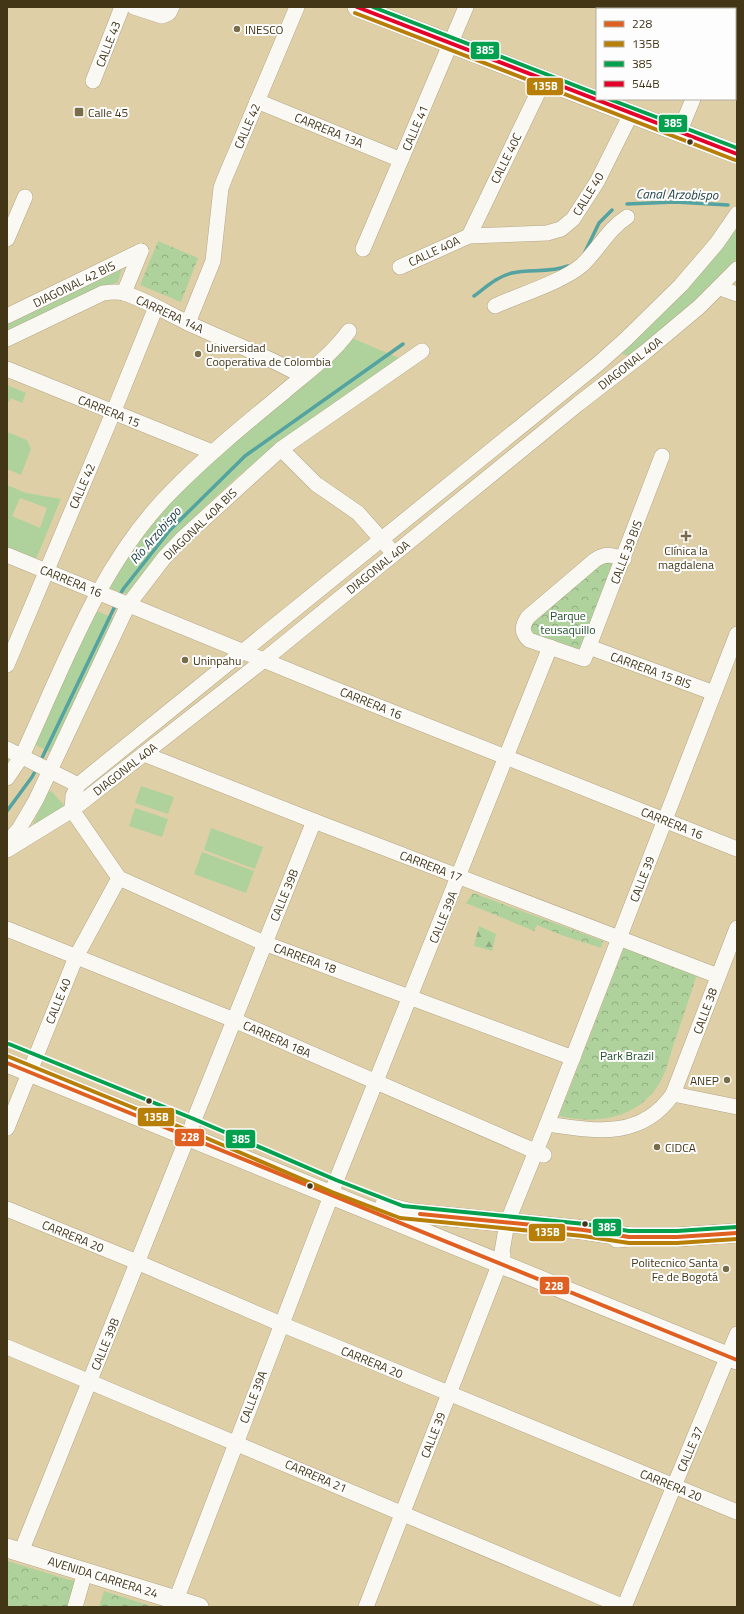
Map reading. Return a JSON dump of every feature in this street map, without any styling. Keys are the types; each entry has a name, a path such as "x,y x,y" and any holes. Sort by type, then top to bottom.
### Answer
{"main road":[{"path":"357,7 737,154"},
{"path":"7,1050 32,1066 190,1130 333,1191 407,1219 500,1263 733,1358"},
{"path":"7,1063 32,1066"},
{"path":"407,1219 510,1229 584,1230 628,1237 733,1235"},
{"name":"AVENIDA CARRERA 24","path":"14,1550 199,1607"}],"street":[{"name":"CALLE 43","path":"93,81 122,7"},
{"path":"134,7 158,16 169,11"},
{"name":"CALLE 42","path":"188,323 211,267 222,188 297,7"},
{"name":"CALLE 41","path":"363,249 466,7"},
{"name":"CALLE 40C","path":"469,236 544,80"},
{"path":"679,132 693,100"},
{"name":"CARRERA 13A","path":"257,101 401,160"},
{"name":"CALLE 40","path":"469,236 547,234 561,229 573,220 597,182 631,114"},
{"path":"7,239 25,197"},
{"name":"DIAGONAL 40A","path":"78,785 242,651 382,540 615,349 681,285 717,243 737,214"},
{"path":"495,306 562,277 581,266 613,228 627,217"},
{"name":"CALLE 40A","path":"400,267 469,236"},
{"name":"DIAGONAL 42 BIS","path":"7,316 141,251 124,293 113,291 103,293 7,339"},
{"name":"DIAGONAL 40A","path":"7,850 72,810 264,660 578,404 644,353 720,288 737,269"},
{"path":"720,288 737,294"},
{"name":"CARRERA 14A","path":"124,293 256,353 302,376"},
{"name":"CALLE 42","path":"9,656 47,570 156,307"},
{"path":"7,778 25,757 100,593 127,545 147,517 169,493 212,452 335,349 349,331"},
{"name":"DIAGONAL 40A BIS","path":"7,844 27,816 126,604 164,558 184,537 281,449 422,351"},
{"name":"CARRERA 15","path":"7,369 212,452"},
{"path":"281,449 316,484 358,513 395,554"},
{"name":"CALLE 39 BIS","path":"589,648 662,456"},
{"path":"589,648 584,658 550,648 529,640 523,630 523,625 531,613 595,560 607,554 624,559"},
{"name":"CARRERA 16","path":"7,555 47,570 264,660 737,848"},
{"name":"CALLE 39","path":"366,1607 500,1263 510,1229 540,1153 547,1124 714,693 734,652 737,634"},
{"name":"CALLE 39A","path":"176,1600 333,1191 550,648"},
{"name":"CARRERA 15 BIS","path":"589,648 714,693"},
{"path":"7,749 78,785 73,796 72,810 119,878"},
{"name":"CARRERA 17","path":"144,754 718,976"},
{"name":"CALLE 39B","path":"14,1550 90,1382 314,821"},
{"name":"CALLE 40","path":"7,1128 76,957 119,878"},
{"name":"CARRERA 18","path":"119,878 264,943 573,1058"},
{"name":"CALLE 38","path":"547,1124 604,1131 619,1129 648,1118 660,1110 673,1094 737,928"},
{"name":"CARRERA 18A","path":"7,929 234,1020 540,1153"},
{"path":"673,1094 737,1107"},
{"name":"CARRERA 20","path":"7,1209 137,1262 449,1394 737,1512"},
{"name":"CALLE 37","path":"624,1607 674,1486 733,1358 737,1334"},
{"name":"CARRERA 21","path":"7,1347 403,1512 624,1607"},
{"path":"76,1607 85,1572"}],"green space":[{"path":"737,224 737,258 715,284 630,357 621,353"},
{"path":"158,241 198,258 181,302 140,285"},
{"path":"123,265 118,282 7,335 7,323"},
{"path":"352,338 399,358 285,438 236,478 195,516 161,551 127,594 108,588 146,526 187,483"},
{"path":"7,385 26,393 22,403 11,398 9,402 7,401"},
{"path":"7,432 27,440 31,449 21,475 7,469"},
{"path":"7,485 26,493 61,499 36,559 7,548","holes":["20,498 47,508 40,528 12,516"]},
{"name":"Parque teusaquillo","path":"606,561 618,563 580,648 575,649 534,634 531,629 532,623 601,563"},
{"path":"95,610 115,619 52,753 33,744"},
{"path":"141,786 174,797 168,814 135,803"},
{"path":"51,791 64,805 62,810 33,824 47,793"},
{"path":"135,808 168,819 162,837 129,826"},
{"path":"211,828 263,847 255,869 204,850"},
{"path":"202,852 254,871 246,893 194,874"},
{"path":"473,893 603,941 601,948 561,935 537,925 534,931 466,903"},
{"path":"479,926 496,934 492,951 474,946"},
{"name":"Park Brazil","path":"624,948 697,974 666,1068 658,1086 645,1101 623,1114 585,1120 559,1116"},
{"path":"7,1561 77,1582 71,1607 7,1607"},
{"path":"104,1591 154,1607 99,1607"}],"waterway":[{"name":"Canal Arzobispo","path":"627,204 675,202 728,205"},
{"name":"Canal Arzobispo","path":"584,254 599,223 612,210"},
{"name":"Canal Arzobispo","path":"474,296 492,283 512,273 554,269 568,266"},
{"name":"Río Arzobispo","path":"119,596 170,530 245,456 403,344"},
{"name":"Río Arzobispo","path":"40,762 116,604"},
{"name":"Río Arzobispo","path":"7,811 37,768"}],"transit line":[{"name":"544B","path":"357,7 596,99"},
{"name":"385","path":"373,7 596,94"},
{"name":"135B","path":"355,13 735,160"},
{"name":"544B","path":"597,100 737,154"},
{"name":"385","path":"612,100 737,148"},
{"name":"385","path":"9,1044 194,1119 336,1180 403,1206 585,1224 629,1231 677,1231 737,1227"},
{"name":"135B","path":"7,1056 190,1131 332,1192 400,1218 583,1236 629,1243 677,1243 737,1239"},
{"name":"228","path":"7,1063 737,1360"},
{"name":"228","path":"420,1214 584,1230 629,1237 677,1237 737,1233"}],"place":[{"name":"INESCO","path":"237,29"},
{"name":"Calle 45","path":"79,112"},
{"name":"Universidad Cooperativa de Colombia","path":"198,354"},
{"name":"Clínica la magdalena","path":"686,536"},
{"name":"Uninpahu","path":"185,660"},
{"name":"ANEP","path":"727,1080"},
{"name":"CIDCA","path":"657,1147"},
{"name":"Politecnico Santa Fe de Bogotá","path":"726,1269"}]}
